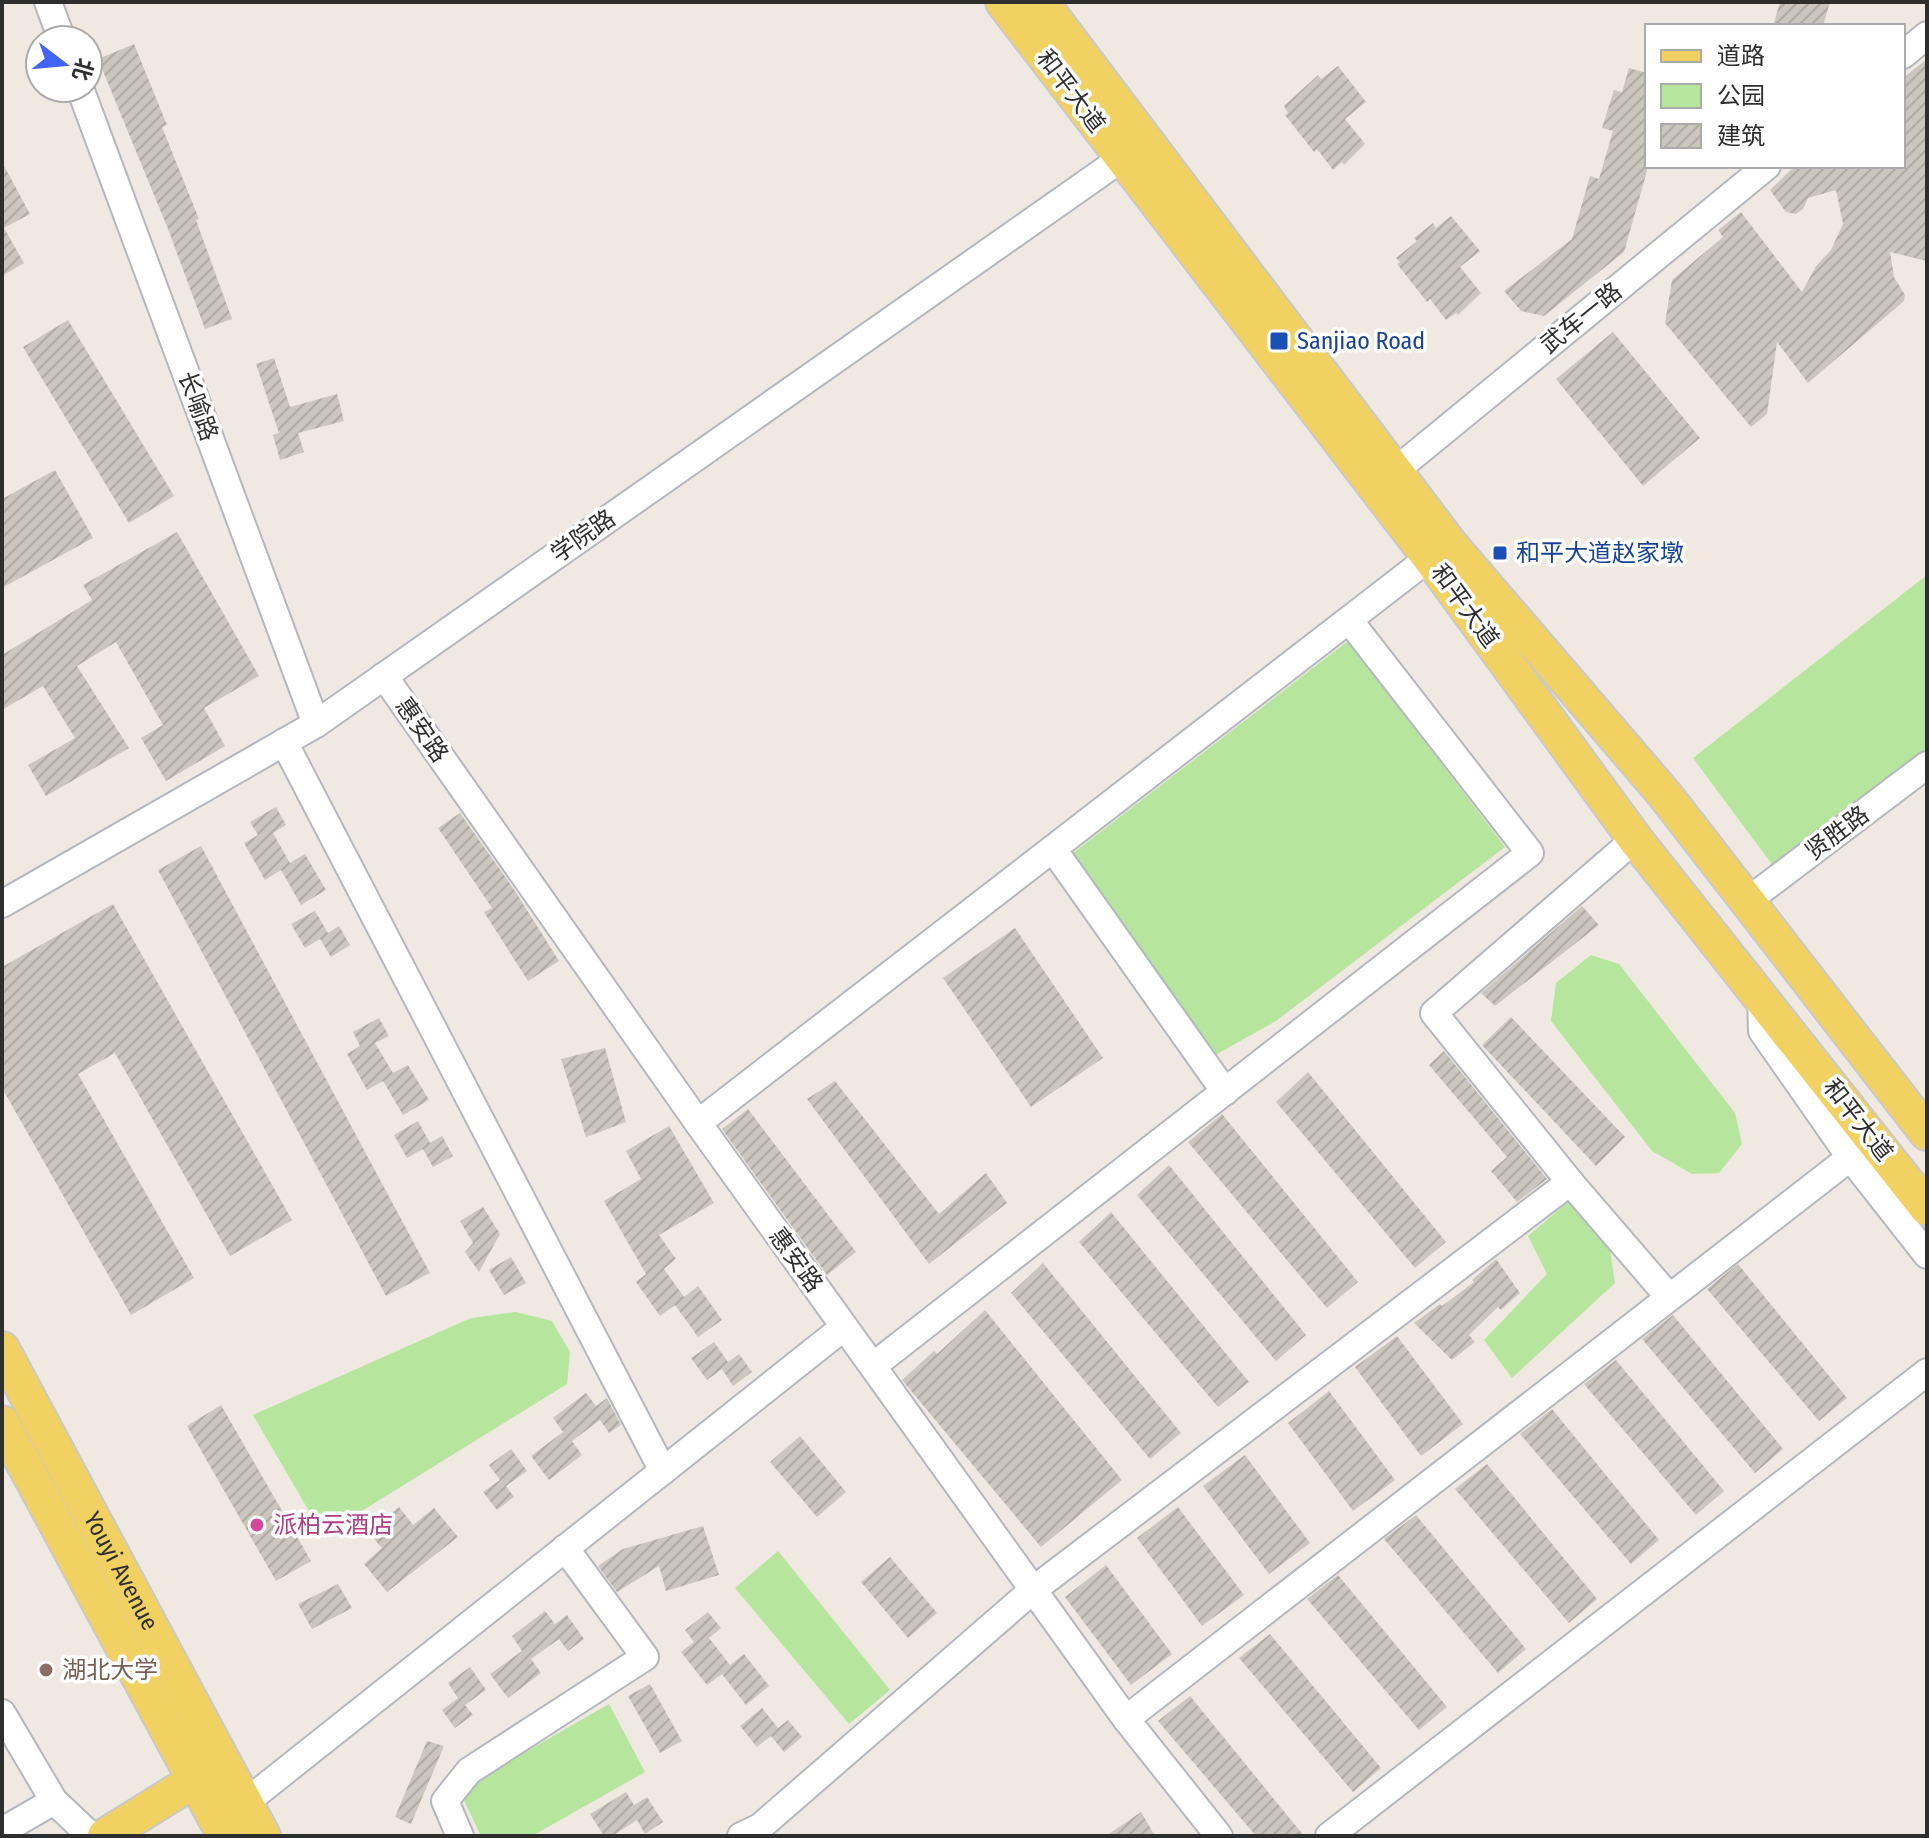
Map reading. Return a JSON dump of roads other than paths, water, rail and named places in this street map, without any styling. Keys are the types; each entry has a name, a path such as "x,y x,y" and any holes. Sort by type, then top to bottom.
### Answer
{"main road":[{"name":"和平大道","path":"1003,2 1135,149 1395,471 1440,550 1665,795 1927,1133"},
{"name":"和平大道","path":"1041,2 1135,149 1440,550 1635,839 1761,997 1862,1148 1927,1208"},
{"name":"Youyi Avenue","path":"2,1349 263,1836"},
{"name":"Youyi Avenue","path":"2,1423 225,1836"},
{"path":"105,1836 195,1780"}],"street":[{"path":"48,2 56,24"},
{"path":"1905,53 1927,35"},
{"name":"长喻路","path":"86,104 316,724"},
{"name":"学院路","path":"2,904 316,724 1135,149"},
{"name":"武车一路","path":"1395,471 1765,168"},
{"path":"698,1123 1440,550"},
{"path":"873,1366 1530,853 1349,620"},
{"name":"惠安路","path":"384,676 698,1123 1033,1590 1126,1719 1219,1836"},
{"path":"284,742 663,1471"},
{"name":"贤胜路","path":"1746,902 1927,765"},
{"path":"1635,839 1434,1013 1570,1182 1669,1297"},
{"path":"1053,849 1225,1092"},
{"path":"1126,1719 1862,1148 1927,1255"},
{"path":"741,1836 760,1827 1033,1590 1570,1182"},
{"path":"246,1802 844,1327"},
{"path":"1329,1836 1927,1372"},
{"path":"460,1836 445,1801 469,1771 645,1657 565,1548"},
{"path":"2,1713 54,1801 91,1836"},
{"path":"2,1831 54,1801"}],"place":[{"name":"Sanjiao Road","path":"1279,341"},
{"name":"和平大道赵家墩","path":"1500,553"},
{"name":"派柏云酒店","path":"257,1525"},
{"name":"湖北大学","path":"46,1670"}]}
